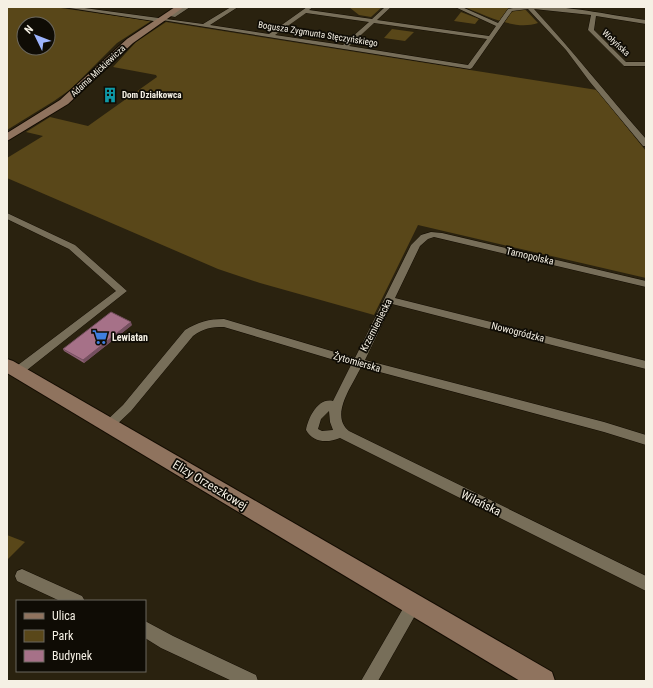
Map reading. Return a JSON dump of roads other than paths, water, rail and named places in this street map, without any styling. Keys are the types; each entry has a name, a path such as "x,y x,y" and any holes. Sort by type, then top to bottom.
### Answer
{"street":[{"name":"Bogusza Zygmunta Stęczyńskiego","path":"67,7 164,18 205,26 470,67 490,38"},
{"name":"Adama Mickiewicza","path":"7,138 64,102 86,84 125,44 180,7"},
{"name":"Adama Mickiewicza","path":"164,18 174,16 186,7"},
{"path":"205,26 235,7"},
{"path":"344,48 388,7"},
{"path":"458,7 499,25"},
{"path":"529,7 568,49 646,144"},
{"path":"270,36 307,9 490,38 510,10 515,8 529,7 646,22"},
{"name":"Wołyńska","path":"594,15 591,30 624,64 646,64"},
{"path":"7,216 72,247 122,291 12,368"},
{"name":"Tarnopolska","path":"416,245 425,236 437,235 646,284"},
{"name":"Krzemieniecka","path":"336,406 416,245"},
{"name":"Nowogródzka","path":"389,300 646,365"},
{"name":"Żytomierska","path":"109,426 189,333 199,326 209,323 224,323 358,362 604,427 646,440"},
{"name":"Elizy Orzeszkowej","path":"12,368 543,681"},
{"path":"329,405 336,406 334,416 340,432 327,437 318,435 312,430 320,411 329,405"},
{"name":"Wileńska","path":"340,432 478,502 646,584"},
{"path":"22,576 75,600"},
{"path":"369,681 413,604"},
{"path":"146,630 167,642 250,681"}],"place":[{"name":"Dom Działkowca","path":"110,95"},
{"name":"Lewiatan","path":"100,337"}]}
